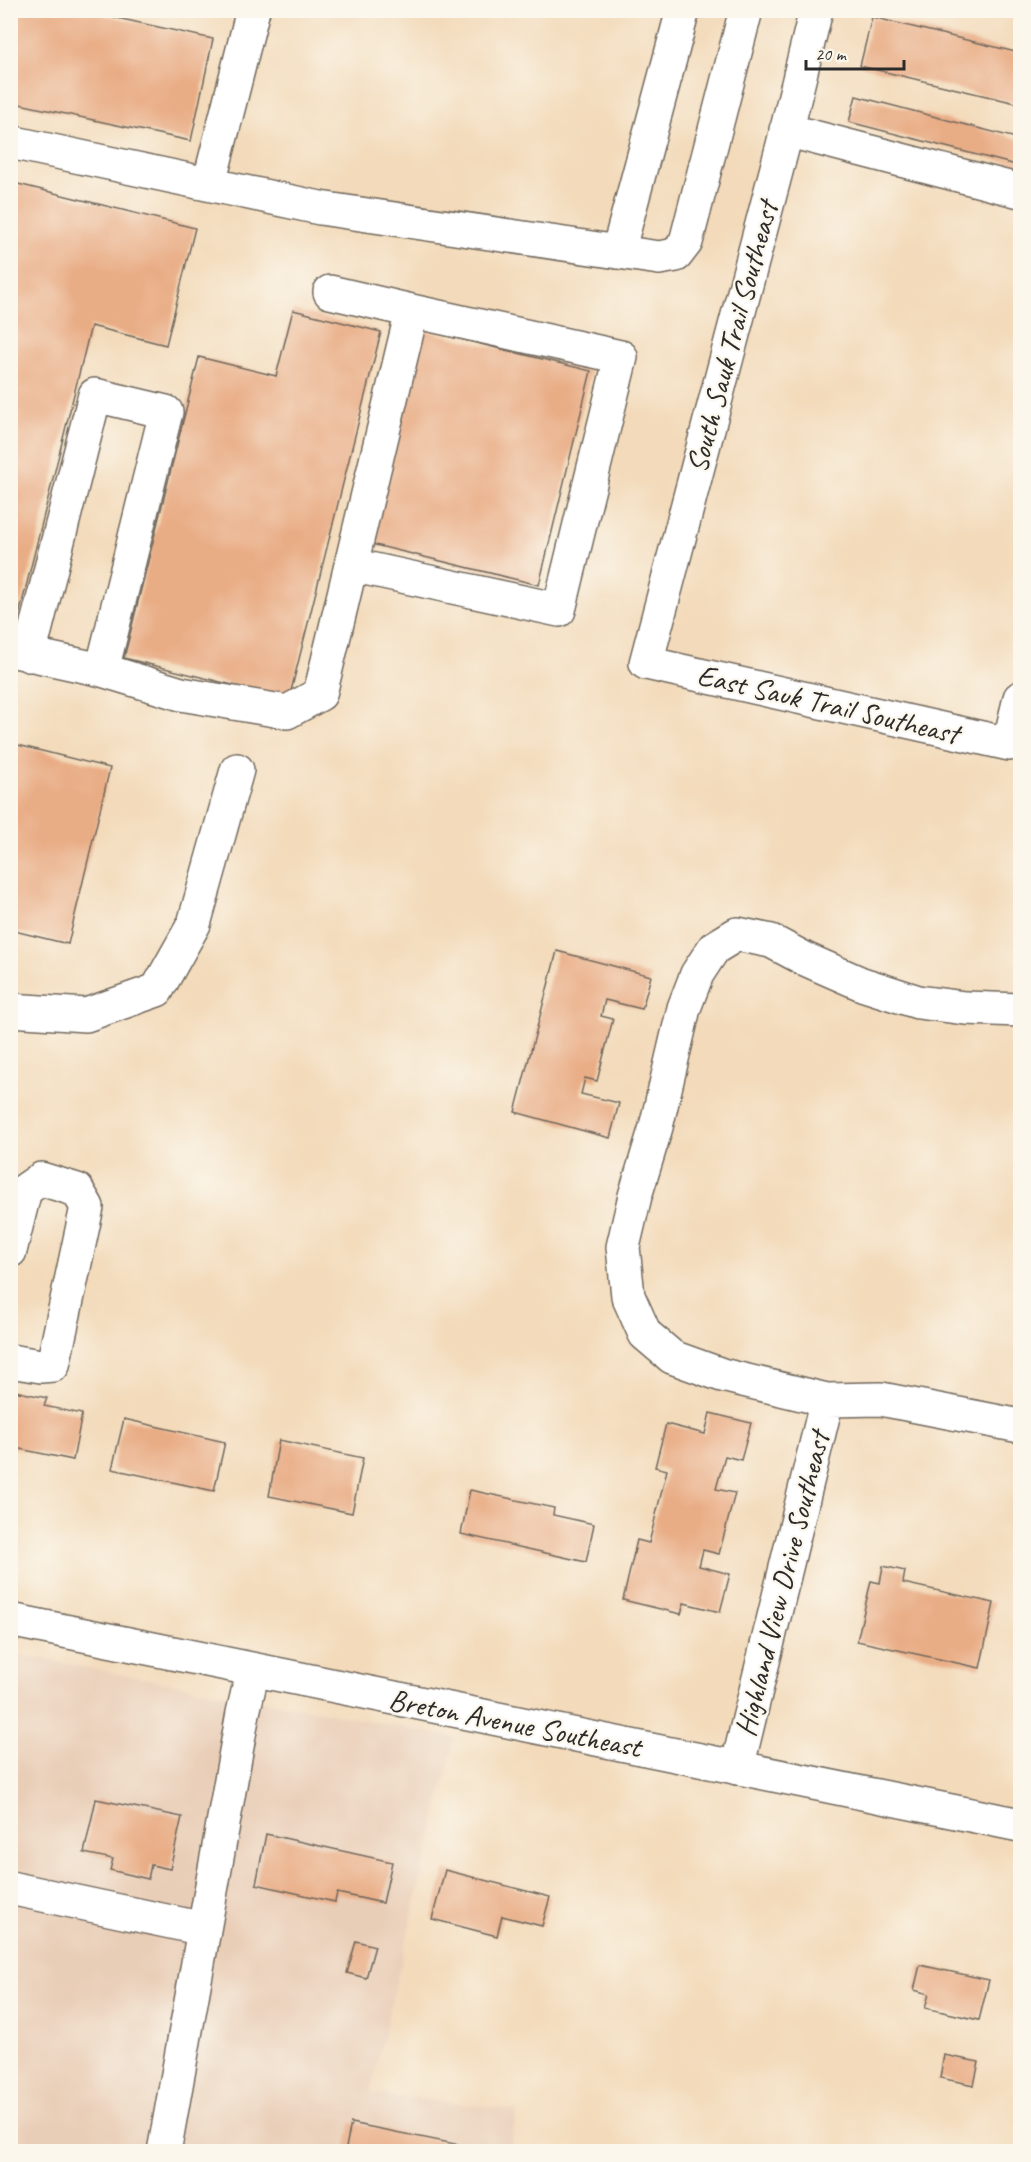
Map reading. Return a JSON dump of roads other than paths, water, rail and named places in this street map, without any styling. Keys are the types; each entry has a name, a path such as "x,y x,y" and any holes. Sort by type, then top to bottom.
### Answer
{"street":[{"path":"209,184 253,10"},
{"path":"618,252 683,10"},
{"path":"10,142 320,208 659,258 676,255 686,242 746,10"},
{"name":"South Sauk Trail Southeast","path":"646,663 816,10"},
{"path":"786,130 1020,191"},
{"path":"330,292 621,357 559,610 351,565"},
{"path":"102,670 166,412 95,395 20,653 102,670 181,694 287,712 320,694 412,311"},
{"name":"East Sauk Trail Southeast","path":"646,663 1009,744 1020,698"},
{"path":"10,1010 86,1015 157,990 194,924 237,770"},
{"path":"1020,1010 965,1008 918,1002 862,984 771,941 737,934 714,948 697,974 684,1008 656,1127 635,1196 623,1247 628,1296 645,1334 672,1357 722,1375 827,1400 881,1399 1020,1426"},
{"path":"10,1251 25,1190 41,1179 77,1190 87,1207 53,1365 41,1366 10,1361"},
{"name":"Highland View Drive Southeast","path":"737,1768 827,1400"},
{"name":"Breton Avenue Southeast","path":"10,1620 1020,1825"},
{"path":"164,2151 243,1713 253,1670"},
{"path":"10,1888 204,1929"}]}
